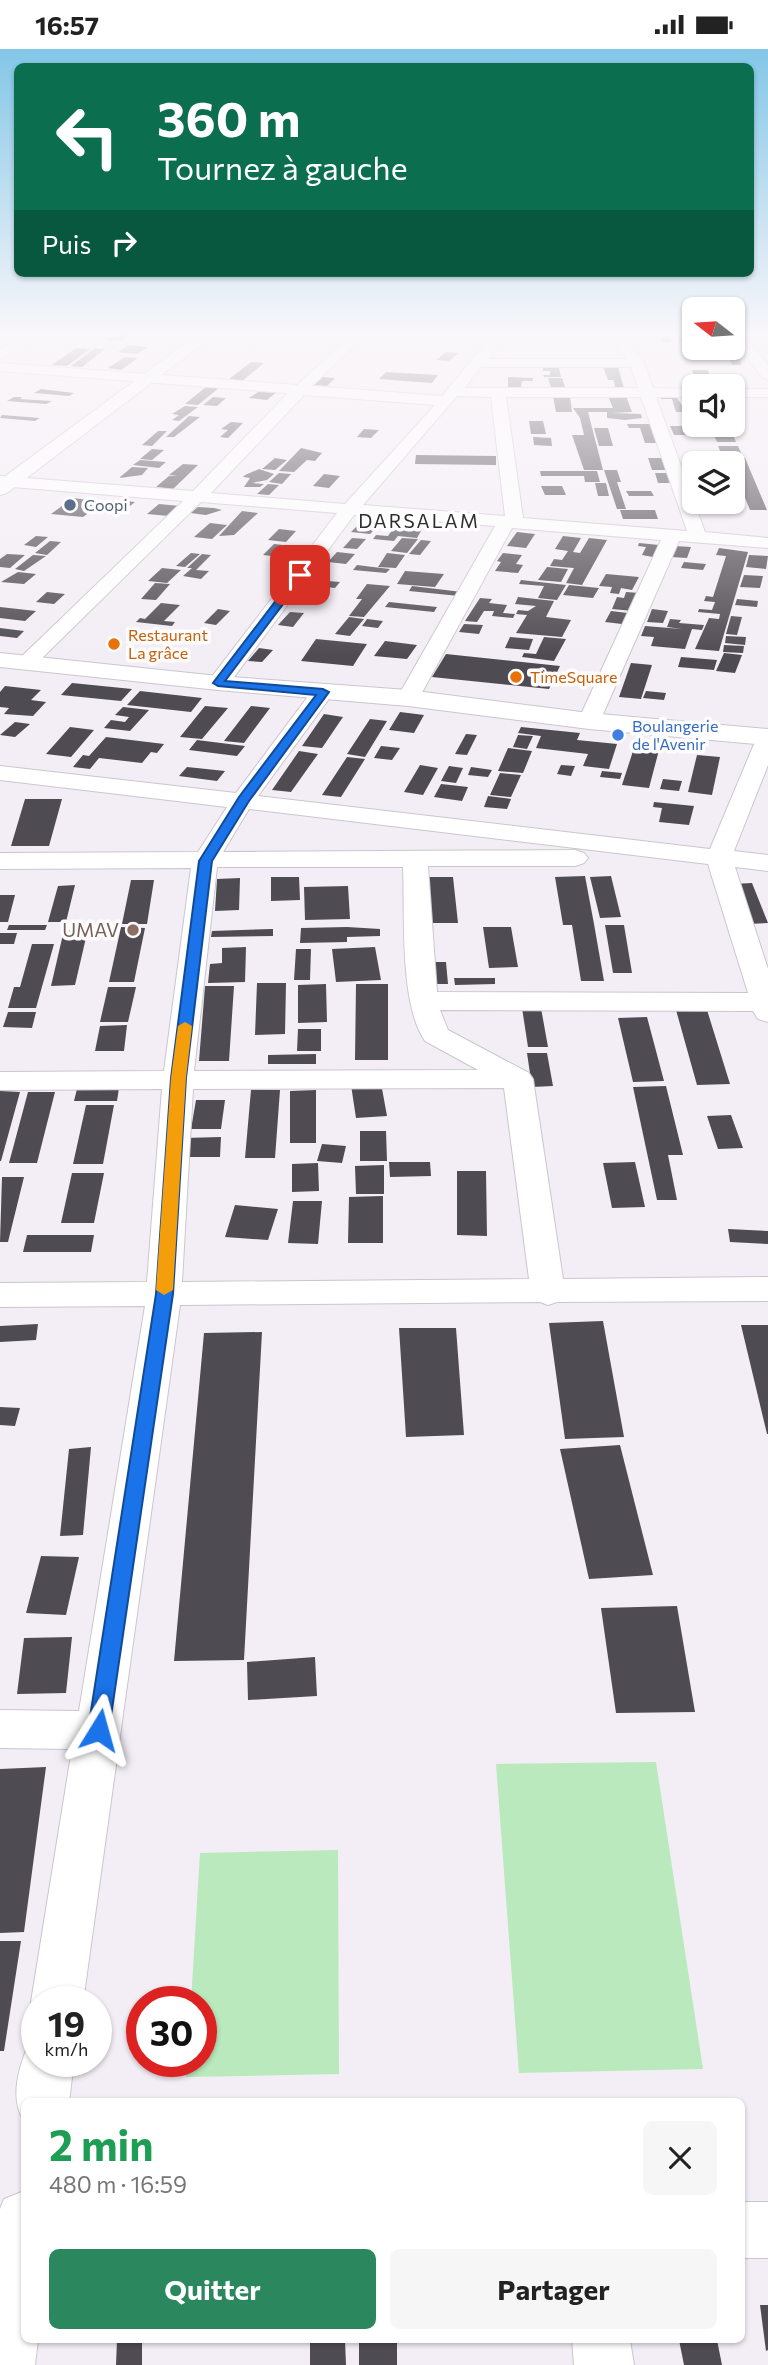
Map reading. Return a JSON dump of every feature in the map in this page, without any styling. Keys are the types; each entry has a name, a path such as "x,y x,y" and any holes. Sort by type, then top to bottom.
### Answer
{"street":[{"path":"3,484 63,440"},
{"path":"26,663 252,440"},
{"path":"218,683 349,510 410,440"},
{"path":"408,698 510,522 502,440"},
{"path":"664,440 698,538"},
{"path":"3,484 768,543"},
{"path":"589,721 671,536"},
{"path":"0,660 218,683 408,698 589,721 768,737 719,857 767,1006 422,1001"},
{"path":"59,1986 164,1294 178,1078 205,861 243,800 323,692"},
{"path":"0,773 768,863"},
{"path":"0,861 719,857"},
{"path":"415,858 422,1001 435,1035 518,1079"},
{"path":"0,1081 178,1078 518,1079"},
{"path":"518,1079 548,1293"},
{"path":"0,1296 768,1289"},
{"path":"0,1729 99,1730"},
{"path":"43,2098 46,2077"},
{"path":"745,2230 768,2230"},
{"path":"5,2365 18,2233"},
{"path":"601,2343 604,2365"}],"green space":[{"path":"656,1762 703,2069 519,2073 496,1764"},
{"path":"338,1850 339,2074 217,2076 217,1986 192,1986 200,1853"}],"building":[{"path":"148,440 158,440 152,446 142,445"},
{"path":"533,440 551,440 552,446 534,445"},
{"path":"574,440 595,440 603,470 584,470"},
{"path":"597,440 611,440 613,446 599,446"},
{"path":"644,440 660,440 661,443 645,443"},
{"path":"716,440 735,440 717,442"},
{"path":"718,446 738,446 740,451 720,451"},
{"path":"301,448 322,453 315,461 307,460 294,472 279,471"},
{"path":"152,449 164,450 152,460 140,459"},
{"path":"416,455 496,456 496,465 415,464"},
{"path":"275,458 287,460 275,470 262,469"},
{"path":"648,458 665,458 669,470 652,470"},
{"path":"745,458 767,510 750,510 745,498"},
{"path":"140,460 166,462 159,468 133,465"},
{"path":"183,464 198,465 173,489 156,487 169,476 178,476 169,475"},
{"path":"132,467 148,468 142,475 119,478"},
{"path":"259,469 274,474 267,480 252,483 264,484 260,487 244,487 250,478 243,477"},
{"path":"604,470 617,470 621,482 617,482 626,509 617,509"},
{"path":"540,471 597,471 600,482 585,482 584,476 541,476"},
{"path":"279,473 291,474 282,484 269,482"},
{"path":"655,473 671,473 675,483 658,483"},
{"path":"324,474 340,476 329,488 313,486"},
{"path":"595,483 606,483 609,496 598,496"},
{"path":"268,484 279,485 269,495 257,494"},
{"path":"541,486 562,486 566,495 545,495"},
{"path":"626,491 651,491 654,496 629,496"},
{"path":"73,498 104,502 83,517 51,514"},
{"path":"117,500 135,502 120,514 102,513"},
{"path":"159,504 180,506 169,516 147,514"},
{"path":"198,507 222,510 206,515 190,513"},
{"path":"620,510 655,510 658,519 623,519"},
{"path":"242,511 258,513 234,535 219,536"},
{"path":"210,523 227,525 212,539 194,537"},
{"path":"357,526 376,528 370,534 351,532"},
{"path":"279,529 296,531 286,542 268,540"},
{"path":"393,529 421,531 417,538 398,536 394,541 373,539 376,535 388,536"},
{"path":"517,532 535,534 526,548 507,546"},
{"path":"36,536 48,537 36,547 24,545"},
{"path":"563,536 581,538 573,552 580,553 589,538 607,540 582,585 566,583 574,568 550,566 554,559 562,560 568,551 555,549"},
{"path":"352,538 366,539 357,549 343,548"},
{"path":"402,538 418,539 407,553 391,551"},
{"path":"421,540 431,541 420,555 409,554"},
{"path":"50,541 61,542 47,555 35,553"},
{"path":"639,543 659,545 653,557 642,555 646,547 638,546"},
{"path":"274,544 283,545 272,556 263,555"},
{"path":"675,546 691,547 687,558 671,557"},
{"path":"719,548 748,552 719,651 695,649 709,618 719,619 720,614 698,612 699,609 712,610 715,602 704,601 706,596 713,597 726,556 716,555"},
{"path":"337,552 355,554 346,564 328,562"},
{"path":"191,553 200,554 185,567 176,566"},
{"path":"387,553 405,555 396,568 378,567"},
{"path":"503,553 522,555 516,564 523,565 518,573 495,571 501,562 497,561"},
{"path":"7,554 25,555 10,568 0,567 0,559"},
{"path":"202,554 211,555 196,570 209,571 201,579 183,576 192,568 187,568"},
{"path":"33,555 46,556 24,571 15,569"},
{"path":"749,555 768,556 766,569 746,567"},
{"path":"684,562 706,564 703,570 681,568"},
{"path":"357,565 390,569 386,573 353,570"},
{"path":"547,567 568,569 561,582 538,580"},
{"path":"162,568 181,570 167,583 148,581"},
{"path":"405,571 444,574 435,587 397,584"},
{"path":"18,572 36,574 24,584 1,582"},
{"path":"606,574 639,577 632,590 621,588 619,594 610,593 612,587 599,586"},
{"path":"744,575 763,576 760,588 740,587"},
{"path":"316,580 340,582 335,588 311,585"},
{"path":"521,580 566,585 557,600 538,598 544,586 519,584"},
{"path":"155,583 170,584 156,600 141,599"},
{"path":"367,584 390,586 364,617 349,616 362,599 356,599"},
{"path":"569,585 599,588 593,598 563,595"},
{"path":"412,586 462,592 459,596 409,591"},
{"path":"307,590 321,592 310,605 295,604"},
{"path":"47,592 65,594 54,604 36,602"},
{"path":"626,592 640,593 633,611 612,609 617,597 624,598"},
{"path":"518,597 554,601 546,617 571,620 562,637 516,633 527,615 516,614 518,610 528,611 536,606 515,604"},
{"path":"480,598 492,599 489,603 507,605 503,613 515,614 513,618 492,616 494,611 484,611 477,622 465,621"},
{"path":"737,599 758,601 757,607 735,605"},
{"path":"389,602 437,607 434,612 385,607"},
{"path":"161,603 180,605 164,621 175,622 172,626 136,622 140,618 145,619"},
{"path":"0,607 36,611 25,621 0,618"},
{"path":"218,609 230,611 216,625 204,623"},
{"path":"652,609 668,611 663,623 647,622"},
{"path":"611,611 628,613 622,624 605,622"},
{"path":"290,612 304,613 293,627 278,625"},
{"path":"731,616 742,617 737,635 726,634"},
{"path":"349,617 364,619 350,636 335,634"},
{"path":"367,619 383,621 378,628 362,626"},
{"path":"670,619 681,620 679,623 704,625 702,630 692,629 685,649 651,646 654,637 641,636 645,626 682,629 667,627"},
{"path":"464,624 483,625 479,634 459,632"},
{"path":"0,628 24,631 17,638 0,636"},
{"path":"726,636 746,637 745,645 725,643"},
{"path":"510,637 533,639 529,650 505,648"},
{"path":"544,637 566,639 554,661 522,657 524,653 536,654"},
{"path":"316,639 367,644 353,666 301,661"},
{"path":"385,641 417,645 407,659 374,656"},
{"path":"724,645 744,646 743,653 723,652"},
{"path":"259,648 273,650 262,662 248,661"},
{"path":"724,653 742,655 735,673 716,671"},
{"path":"446,654 560,666 549,689 432,677"},
{"path":"681,657 717,660 714,670 678,667"},
{"path":"631,663 652,665 641,699 619,697"},
{"path":"72,683 132,689 121,701 61,695"},
{"path":"5,686 41,690 31,700 46,702 33,716 4,714 9,708 0,707 0,692"},
{"path":"140,691 202,698 191,712 127,705"},
{"path":"646,691 666,693 664,700 643,698"},
{"path":"205,706 228,708 202,739 180,737"},
{"path":"251,706 270,708 244,743 224,741"},
{"path":"123,707 149,710 130,731 104,728 111,720 125,722 129,717 115,715"},
{"path":"400,712 424,715 414,733 389,730"},
{"path":"324,714 343,717 322,748 302,746"},
{"path":"370,719 387,721 365,757 347,754"},
{"path":"15,722 30,724 15,737 0,735"},
{"path":"70,727 94,730 71,757 46,754"},
{"path":"521,727 580,733 577,740 617,744 609,769 583,766 588,754 536,748 541,736 518,733"},
{"path":"466,734 477,735 467,755 455,754"},
{"path":"518,735 533,736 527,749 513,747"},
{"path":"106,737 164,744 157,753 151,752 142,763 99,758 90,769 73,767 83,755 89,756"},
{"path":"197,740 245,746 237,756 189,750"},
{"path":"381,746 400,748 392,760 374,758"},
{"path":"508,748 532,751 523,773 498,771"},
{"path":"634,748 659,750 649,788 622,785"},
{"path":"299,751 318,754 291,792 272,790"},
{"path":"697,755 720,757 712,795 688,792"},
{"path":"347,757 365,759 341,797 322,795"},
{"path":"420,765 438,768 423,795 404,792"},
{"path":"561,765 575,766 571,776 557,774"},
{"path":"449,766 463,768 456,783 441,781"},
{"path":"187,767 225,771 217,781 179,776"},
{"path":"471,767 492,770 488,777 468,775"},
{"path":"602,771 622,773 620,779 600,777"},
{"path":"500,773 521,775 511,797 490,795"},
{"path":"663,779 682,781 679,791 660,789"},
{"path":"441,784 468,787 462,801 434,797"},
{"path":"488,796 511,799 507,809 484,807"},
{"path":"25,799 62,799 49,846 11,846"},
{"path":"654,802 694,806 689,825 659,822 662,808 653,807"},
{"path":"585,876 604,981 581,981 572,925 563,925 555,877"},
{"path":"611,876 621,917 600,918 590,877"},
{"path":"271,877 299,877 300,900 271,901"},
{"path":"425,877 453,877 458,923 428,923"},
{"path":"240,878 239,910 215,911 217,879"},
{"path":"131,880 154,880 147,924 122,924"},
{"path":"752,883 768,923 748,924 732,884"},
{"path":"75,885 66,922 48,922 58,886"},
{"path":"348,886 350,919 305,920 304,887"},
{"path":"0,895 15,895 8,922 0,922"},
{"path":"9,925 47,925 45,930 7,930"},
{"path":"605,925 624,925 632,973 613,973"},
{"path":"121,927 145,928 134,982 109,982"},
{"path":"483,927 511,927 518,967 489,968"},
{"path":"301,928 380,929 380,936 347,937 347,942 300,943"},
{"path":"88,929 75,985 51,986 64,930"},
{"path":"273,929 273,936 211,937 212,931"},
{"path":"0,933 17,933 14,944 0,944"},
{"path":"32,944 54,944 36,1008 8,1008 14,987 20,987"},
{"path":"246,947 245,982 208,983 210,964 222,963 222,948"},
{"path":"375,947 381,980 336,982 332,949"},
{"path":"296,949 311,949 310,980 294,980"},
{"path":"428,962 446,962 448,984 431,984"},
{"path":"454,978 495,978 495,984 455,985"},
{"path":"257,983 286,983 285,1034 255,1035"},
{"path":"326,984 327,1022 298,1023 298,985"},
{"path":"356,984 388,984 388,1060 355,1060"},
{"path":"205,986 234,986 229,1061 199,1061"},
{"path":"108,987 136,987 128,1022 100,1022"},
{"path":"522,1008 541,1008 548,1047 528,1047"},
{"path":"676,1010 707,1010 730,1084 697,1085"},
{"path":"8,1012 36,1012 32,1028 3,1027"},
{"path":"647,1017 664,1081 633,1082 618,1018"},
{"path":"127,1025 124,1051 95,1051 100,1026"},
{"path":"298,1029 321,1029 321,1051 297,1051"},
{"path":"527,1053 547,1053 553,1086 532,1087"},
{"path":"316,1054 316,1064 268,1064 268,1055"},
{"path":"381,1083 387,1116 356,1118 351,1085"},
{"path":"666,1086 683,1155 668,1155 677,1200 657,1200 633,1087"},
{"path":"119,1088 117,1101 74,1101 77,1089"},
{"path":"251,1090 280,1090 275,1158 245,1158"},
{"path":"316,1090 316,1143 290,1143 290,1091"},
{"path":"0,1091 20,1092 1,1161 0,1161"},
{"path":"28,1092 55,1092 37,1163 9,1163"},
{"path":"196,1100 225,1100 221,1129 191,1129"},
{"path":"86,1105 114,1105 103,1164 73,1164"},
{"path":"731,1115 743,1148 718,1149 707,1116"},
{"path":"360,1131 386,1131 387,1161 360,1161"},
{"path":"221,1137 220,1157 183,1157 184,1138"},
{"path":"322,1144 346,1146 342,1163 317,1161"},
{"path":"389,1162 430,1162 431,1176 390,1177"},
{"path":"635,1162 645,1207 612,1208 603,1163"},
{"path":"318,1163 319,1191 292,1192 292,1164"},
{"path":"384,1165 384,1194 356,1194 355,1166"},
{"path":"457,1171 486,1171 487,1236 457,1235"},
{"path":"72,1173 104,1173 94,1223 61,1223"},
{"path":"2,1177 24,1177 8,1242 0,1242"},
{"path":"383,1196 383,1243 348,1243 349,1197"},
{"path":"293,1201 322,1201 318,1244 288,1243"},
{"path":"235,1205 278,1209 268,1240 225,1237"},
{"path":"728,1229 768,1231 768,1244 730,1242"},
{"path":"27,1235 94,1235 91,1252 23,1252"},
{"path":"603,1321 624,1437 565,1439 549,1323"},
{"path":"38,1324 36,1340 0,1342 0,1326"},
{"path":"741,1325 768,1325 768,1434 767,1434"},
{"path":"399,1328 456,1328 464,1435 406,1437"},
{"path":"262,1332 244,1660 174,1661 204,1333"},
{"path":"0,1407 20,1408 15,1426 0,1425"},
{"path":"620,1445 653,1575 589,1579 560,1449"},
{"path":"91,1447 83,1535 60,1536 69,1449"},
{"path":"41,1556 79,1557 66,1615 26,1613"},
{"path":"677,1606 695,1712 616,1713 601,1608"},
{"path":"72,1637 66,1693 17,1694 24,1638"},
{"path":"315,1657 317,1696 248,1700 247,1662"},
{"path":"46,1767 24,1932 0,1933 0,1769"},
{"path":"0,1941 21,1941 4,2051 0,2051"},
{"path":"760,2305 768,2305 766,2351"},
{"path":"117,2343 142,2343 142,2365 116,2365"},
{"path":"310,2343 345,2343 346,2365 310,2365"},
{"path":"359,2343 397,2343 397,2365 359,2365"},
{"path":"680,2343 718,2343 722,2365 684,2365"}],"slow traffic":[{"path":"164,1290 178,1078 185,1026"}],"place":[{"name":"Coopi","path":"70,505"},
{"name":"Restaurant La grâce","path":"114,644"},
{"name":"TimeSquare","path":"516,677"},
{"name":"Boulangerie de l'Avenir","path":"618,735"},
{"name":"UMAV","path":"133,930"}],"district":[{"name":"DARSALAM","path":"419,521"}],"route":[{"path":"99,1730 164,1294 178,1078 205,861 243,800 323,692 218,683 300,575"}]}
